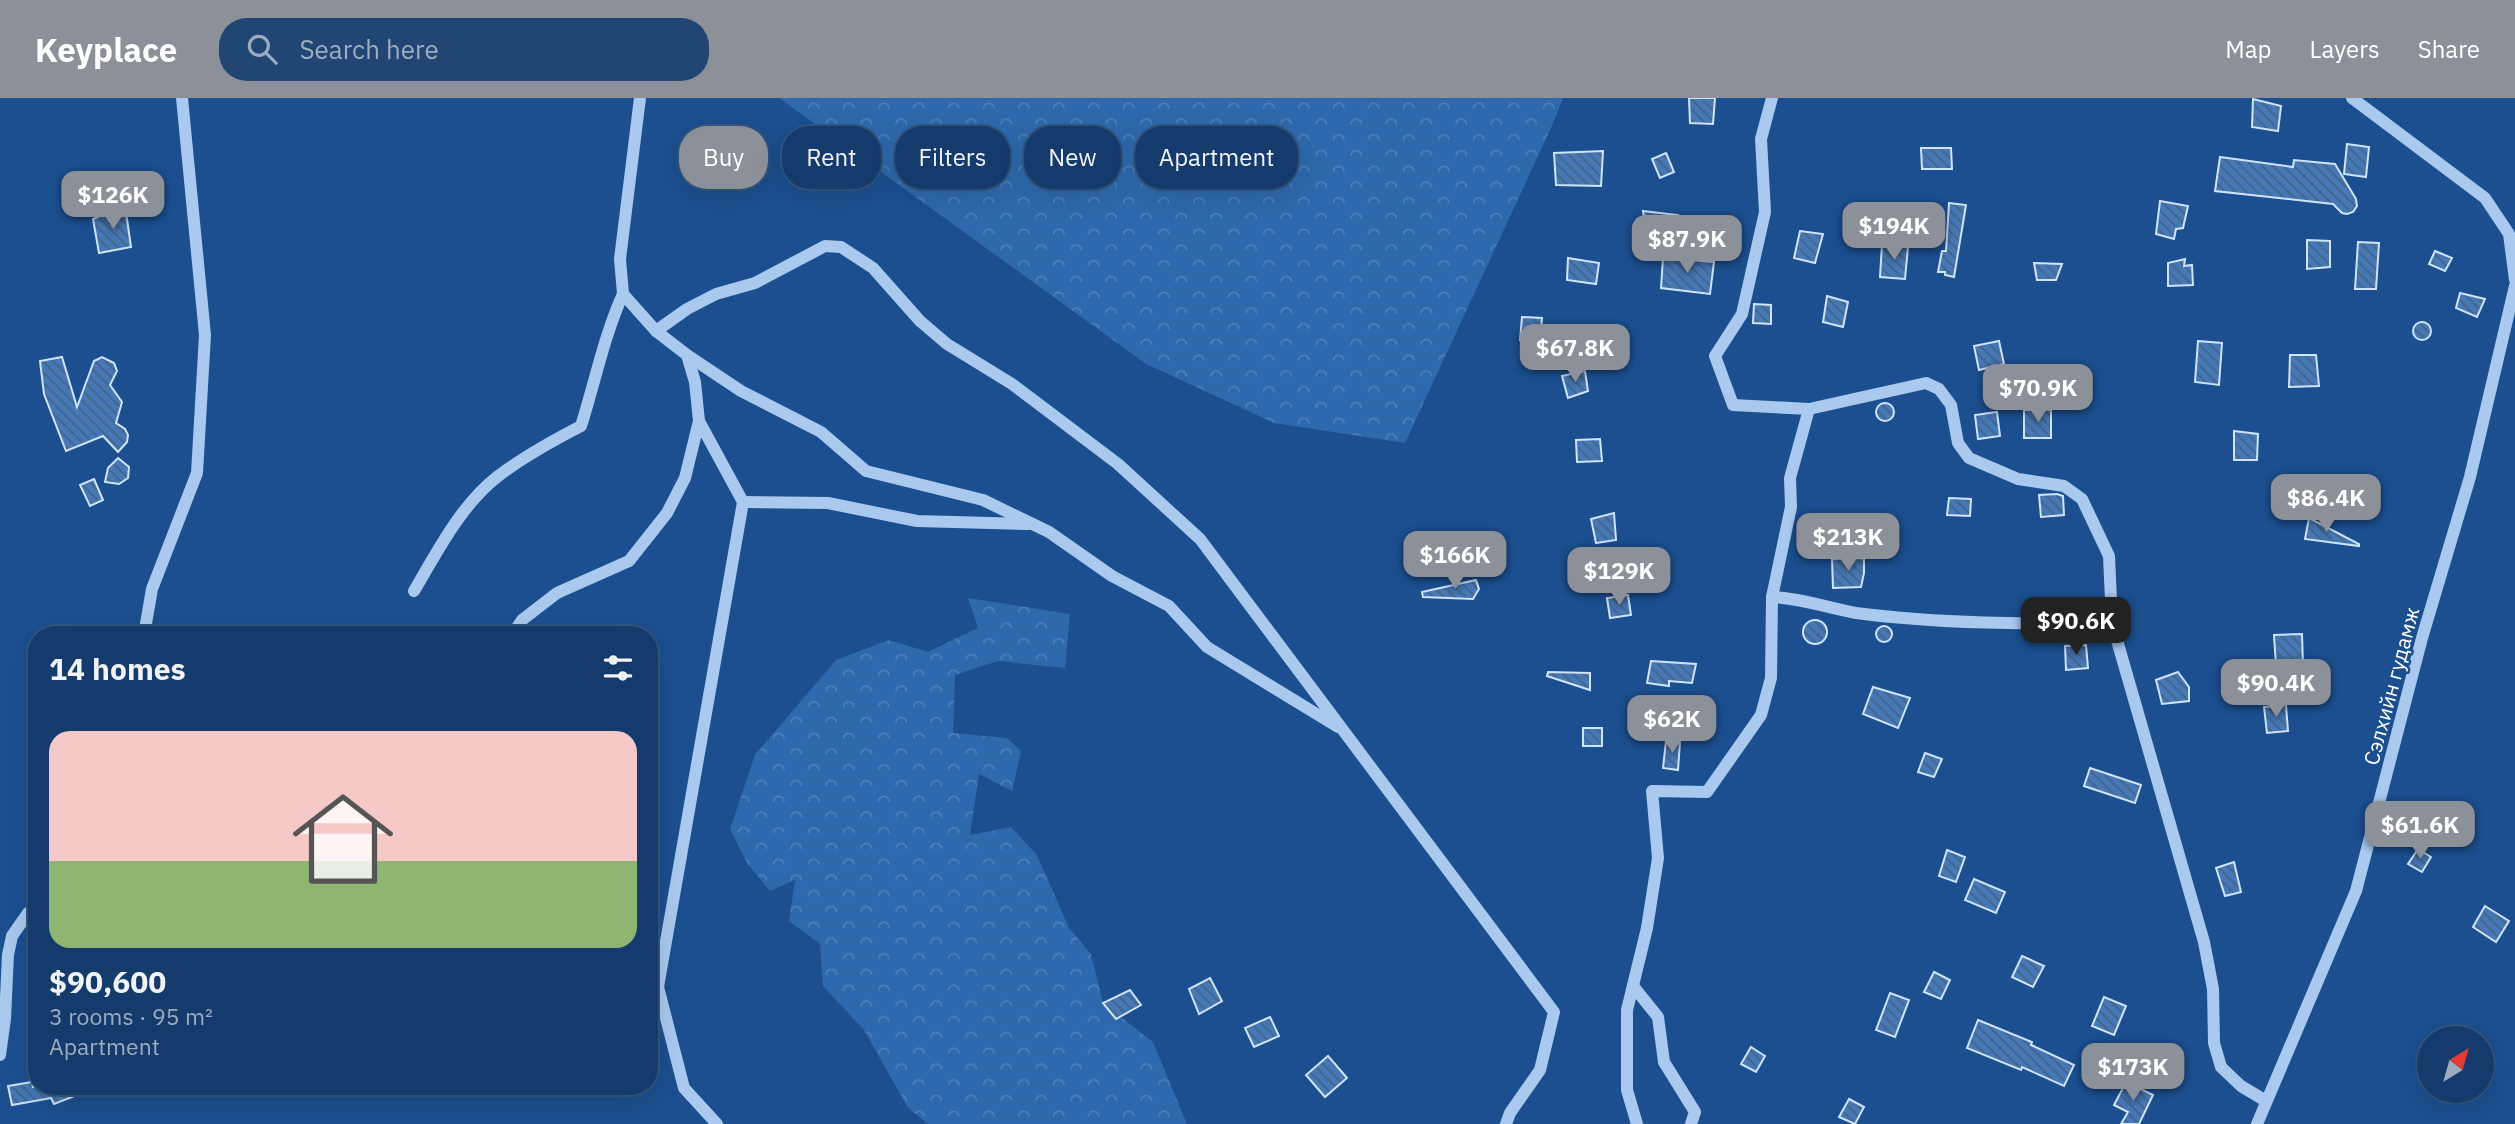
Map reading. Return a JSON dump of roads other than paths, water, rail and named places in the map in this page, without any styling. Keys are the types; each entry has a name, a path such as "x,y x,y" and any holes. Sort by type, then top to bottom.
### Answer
{"street":[{"path":"146,626 152,589 197,473 205,335 181,98"},
{"path":"414,591 468,506 496,478 550,442 581,426 610,323 623,294 620,259 640,98"},
{"path":"1772,98 1760,139 1765,212 1742,314 1715,356 1733,405 1809,409 1926,383 1939,389 1951,405 1958,443 1969,458 2018,479 2064,486 2082,499 2109,556 2112,623 2204,942 2213,989 2214,1043 2221,1067 2241,1086 2266,1101"},
{"path":"2352,98 2485,198 2509,234 2515,280"},
{"path":"656,331 687,309 716,294 755,283 825,246 841,247 873,268 920,321 947,344 1013,384 1118,464 1200,539 1555,1012 1540,1070 1506,1124"},
{"name":"Сэлхийн гудамж","path":"2257,1124 2356,891 2422,638 2470,477 2515,286"},
{"path":"623,294 656,331 687,355 741,391 821,432 866,471 983,500 1049,532 1112,576 1169,606 1207,646 1344,731"},
{"path":"518,626 557,593 629,561 667,513 685,478 699,421 695,382 687,355"},
{"path":"1637,1124 1627,1090 1628,1010 1647,928 1658,858 1652,791 1707,792 1761,715 1771,678 1772,597 1791,507 1790,478 1809,409"},
{"path":"699,421 743,502 658,987 684,1088 718,1124"},
{"path":"743,502 828,503 917,521 1032,524"},
{"path":"1772,597 1786,597 1856,612 1998,624 2112,623"},
{"path":"0,1055 5,1019 8,955 12,936 28,913"},
{"path":"1633,986 1658,1017 1664,1062 1695,1112 1691,1124"}]}
